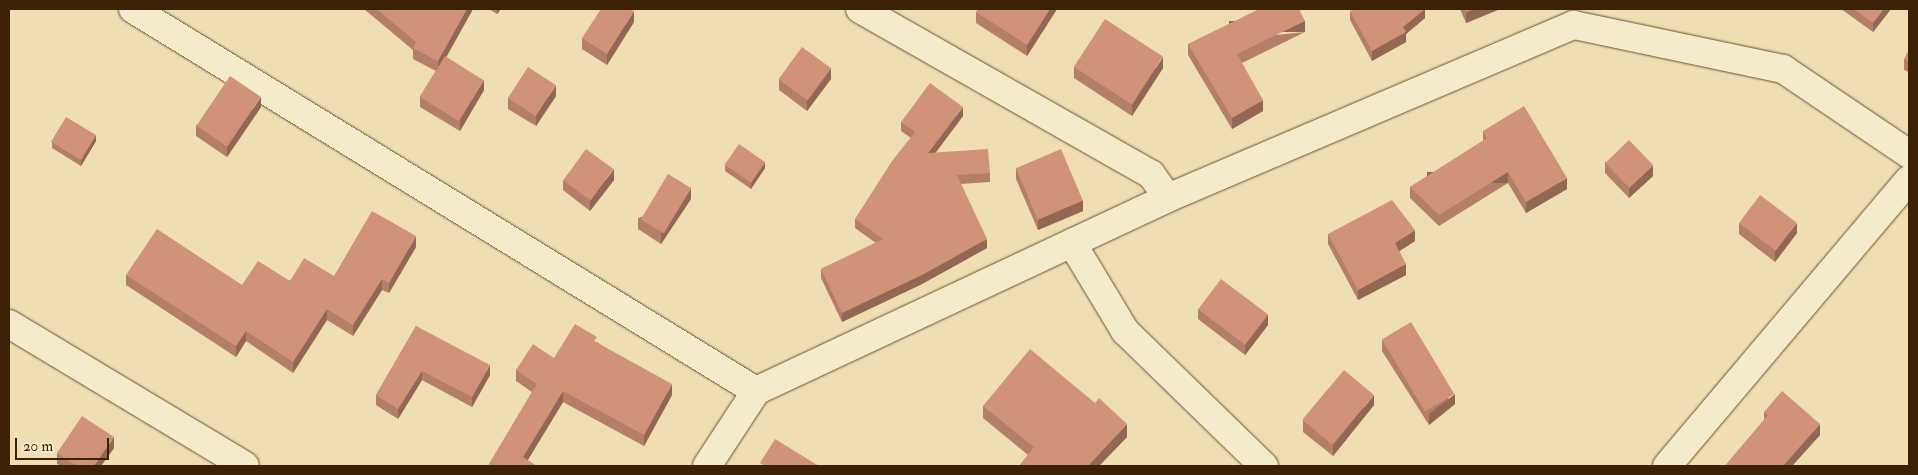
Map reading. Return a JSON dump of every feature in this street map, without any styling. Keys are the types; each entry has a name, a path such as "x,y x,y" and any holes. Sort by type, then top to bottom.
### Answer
{"street":[{"path":"133,9 756,391"},
{"path":"860,9 1151,174 1168,198"},
{"path":"707,466 756,391 1168,198 1574,25 1783,69 1909,154"},
{"path":"1667,466 1909,180"},
{"path":"1072,243 1125,332 1264,466"},
{"path":"9,324 245,466"}],"building":[{"path":"377,9 467,9 438,61 413,48 416,42"},
{"path":"601,9 630,9 634,11 607,54 582,38"},
{"path":"979,9 1050,9 1027,45 976,12"},
{"path":"1259,9 1299,9 1305,21 1237,54 1263,100 1232,118 1188,44"},
{"path":"1353,9 1425,9 1403,27 1406,32 1372,51 1350,11"},
{"path":"1854,9 1884,9 1873,23"},
{"path":"1105,19 1163,57 1132,104 1074,67"},
{"path":"802,47 831,68 808,101 778,79"},
{"path":"1909,50 1909,62 1904,59"},
{"path":"445,56 484,80 459,121 420,97"},
{"path":"528,67 556,85 536,116 508,98"},
{"path":"230,76 261,97 227,146 196,126"},
{"path":"930,83 963,107 928,153 988,149 990,173 957,175 987,239 922,275 842,313 821,269 883,239 855,219 892,161 915,132 901,122"},
{"path":"1524,106 1567,178 1526,202 1508,172 1439,215 1410,187 1487,138 1483,131"},
{"path":"66,117 96,135 81,160 51,142"},
{"path":"1629,140 1653,165 1630,188 1605,163"},
{"path":"739,144 765,162 751,183 725,164"},
{"path":"586,149 614,169 591,201 563,181"},
{"path":"1061,149 1083,201 1038,220 1016,168"},
{"path":"668,174 691,188 664,233 641,219"},
{"path":"1760,195 1797,223 1776,251 1739,223"},
{"path":"1392,200 1415,230 1395,243 1406,264 1358,290 1328,234"},
{"path":"372,211 416,236 389,283 382,279 353,325 327,309 293,362 246,331 236,346 126,275 157,229 242,285 258,261 290,281 304,258 334,276"},
{"path":"1221,279 1268,315 1245,345 1198,309"},
{"path":"1411,322 1454,394 1425,412 1382,340"},
{"path":"575,324 597,337 594,341 672,384 644,435 563,391 523,457 537,466 488,466 537,384 516,370 533,344 554,358"},
{"path":"416,326 490,365 472,397 422,371 398,409 376,395"},
{"path":"1030,349 1095,403 1099,398 1127,424 1088,466 1019,466 1034,447 983,406"},
{"path":"1344,370 1374,395 1332,445 1302,420"},
{"path":"1782,391 1820,424 1783,466 1725,466 1768,415 1764,412"},
{"path":"82,416 114,437 94,466 77,466 57,453"},
{"path":"775,439 819,466 765,466 760,463"}]}
